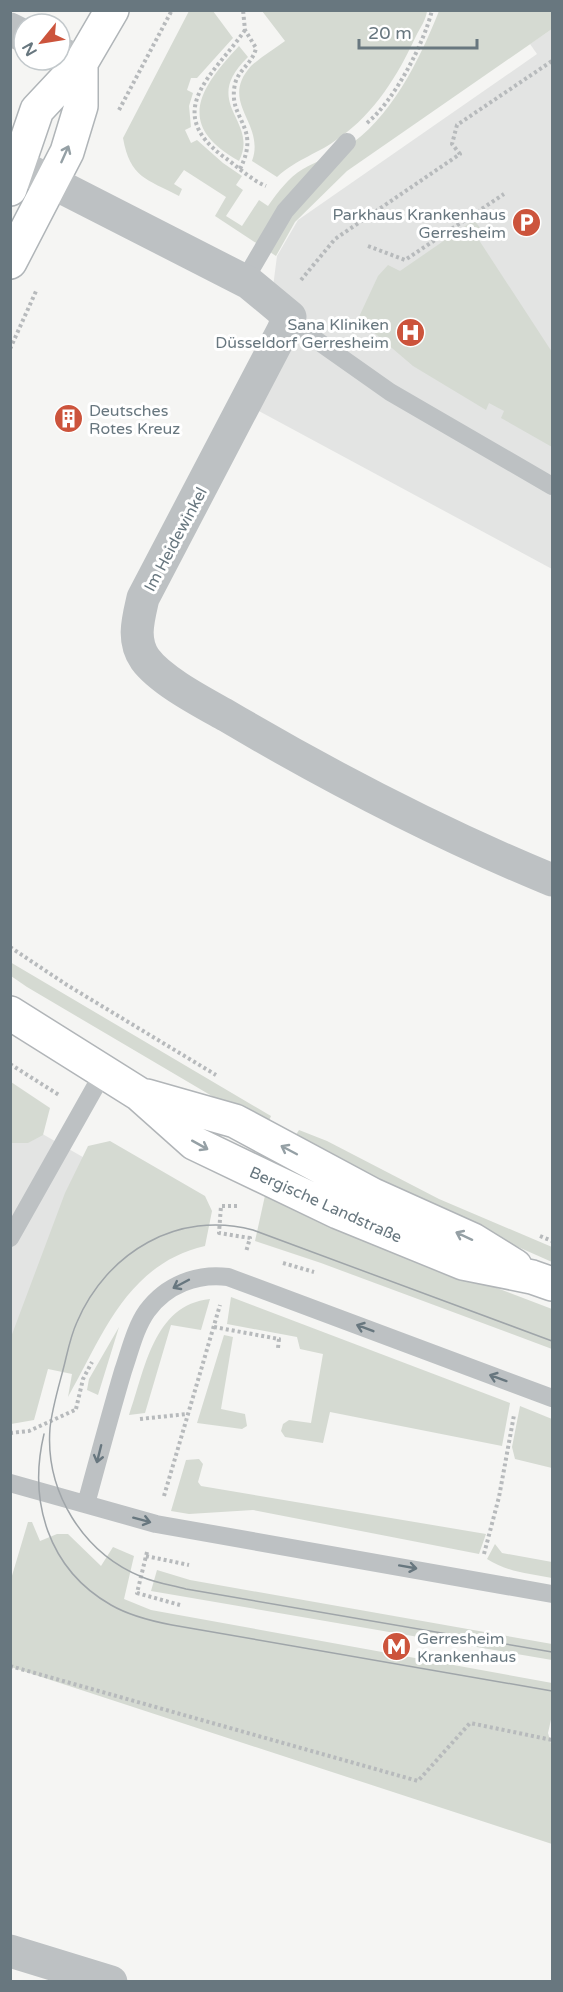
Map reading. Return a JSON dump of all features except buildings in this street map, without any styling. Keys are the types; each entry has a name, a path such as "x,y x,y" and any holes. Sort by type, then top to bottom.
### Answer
{"main road":[{"path":"72,56 112,10"},
{"path":"10,262 67,152 81,106 72,67"},
{"path":"15,177 38,110 61,72"},
{"name":"Bergische Landstraße","path":"10,1013 139,1094 235,1121 373,1195 473,1239 542,1281"}],"street":[{"path":"15,177 51,182 244,281 284,312"},
{"name":"Im Heidewinkel","path":"284,312 144,598 137,626 140,650 154,669 201,701 304,761 478,849 552,880"},
{"path":"10,1951 111,1982"}],"lane":[{"path":"244,281 285,211 347,142"},
{"path":"284,312 312,337 390,392 552,486"},
{"path":"10,1238 103,1073"},
{"path":"86,1504 107,1421 138,1327 148,1310 169,1290 187,1281 208,1275 228,1277 552,1398"},
{"path":"10,1483 156,1524 552,1594"}],"path":[{"path":"115,118 172,10"},
{"path":"243,10 245,30 256,48 253,60 235,82 234,98 249,140 248,154 240,169 209,144 195,122 197,100 203,83 245,30"},
{"path":"284,312 335,239 460,154 453,144 457,125 552,61"},
{"path":"368,246 405,260 504,194"},
{"path":"10,349 38,288"},
{"path":"10,947 67,985 224,1079"},
{"path":"240,1206 220,1206 219,1233 250,1238 246,1252"},
{"path":"180,1605 137,1593 228,1277"},
{"path":"214,1327 279,1339 278,1348"},
{"path":"475,1579 500,1497 520,1387"},
{"path":"10,1433 29,1431 76,1409 84,1411"},
{"path":"146,1556 189,1565"},
{"path":"10,1666 418,1781 470,1724 552,1740"}],"shaded area":[{"path":"189,11 213,11 233,38 197,78 191,78 187,90 193,93 189,106 191,127 185,130 191,143 197,140 242,176 236,185 243,190 226,216 242,226 259,200 268,206 298,173 344,149 376,122 402,88 413,69 439,11 552,11 552,29 347,171 295,222 276,256 215,216 226,197 184,170 174,184 182,189 179,196 142,176 130,162 126,151 123,138"},
{"path":"262,11 427,11 423,24 393,79 364,117 331,143 277,177 252,161 255,148 253,135 239,91 242,79 251,66 285,41"},
{"name":"Sana Kliniken Düsseldorf Gerresheim","path":"552,29 552,569 257,410 277,256 298,220 537,54 530,44"},
{"path":"239,46 248,57 234,73 229,87 229,100 242,134 243,147 239,161 219,147 206,134 200,120 200,106 213,77"},
{"path":"474,220 481,229 475,234 552,352 552,447 501,418 504,411 489,403 486,410 413,366 358,319 378,276 388,265 400,271"},
{"path":"10,962 271,1116 266,1128 27,987 11,976"},
{"path":"11,1082 50,1108 43,1135 28,1143 11,1143"},
{"path":"11,1116 88,1160 11,1349"},
{"path":"299,1130 327,1141 439,1199 552,1247 552,1262 396,1193 292,1141"},
{"path":"110,1141 205,1196 212,1211 205,1246 178,1255 156,1268 137,1285 120,1305 106,1327 68,1397 72,1374 48,1369 34,1420 11,1424 11,1337 65,1193 88,1146"},
{"path":"266,1191 476,1280 552,1309 552,1349 321,1263 255,1241"},
{"path":"231,1297 510,1403 502,1446 330,1412 323,1443 285,1437 281,1431 283,1424 289,1420 311,1423 323,1354 300,1349 297,1337 227,1324"},
{"path":"210,1299 201,1330 171,1325 145,1413 129,1415 154,1342 164,1326 176,1313 191,1304"},
{"path":"119,1327 98,1395 87,1390 89,1379"},
{"path":"224,1335 233,1337 221,1409 245,1414 247,1426 242,1429 197,1423"},
{"path":"520,1406 552,1419 552,1468 515,1459 512,1447"},
{"path":"199,1459 203,1464 198,1482 201,1486 486,1534 479,1554 253,1510 189,1514 171,1511 186,1460"},
{"path":"28,1522 32,1522 40,1541 57,1534 68,1534 101,1566 113,1547 134,1556 124,1599 151,1610 552,1683 552,1715 548,1733 552,1747 552,1844 11,1667 11,1579"},
{"path":"495,1544 502,1553 552,1562 552,1578 511,1570 487,1559"},
{"path":"157,1570 190,1580 552,1644 552,1660 151,1591"}],"tram line":[{"path":"552,1341 253,1230 225,1225 198,1226 172,1232 148,1242 126,1257 107,1275 90,1297 71,1340 55,1399 50,1428 50,1452 54,1475 61,1497 72,1518 102,1553 142,1577 186,1589 552,1652"},
{"path":"44,1434 39,1484 48,1531 58,1553 72,1573 89,1590 118,1609 141,1618 172,1625 552,1691"}],"place":[{"name":"Parkhaus Krankenhaus Gerresheim","path":"527,223"},
{"name":"Sana Kliniken Düsseldorf Gerresheim","path":"410,333"},
{"name":"Deutsches Rotes Kreuz","path":"68,419"},
{"name":"Gerresheim Krankenhaus","path":"396,1647"}]}
